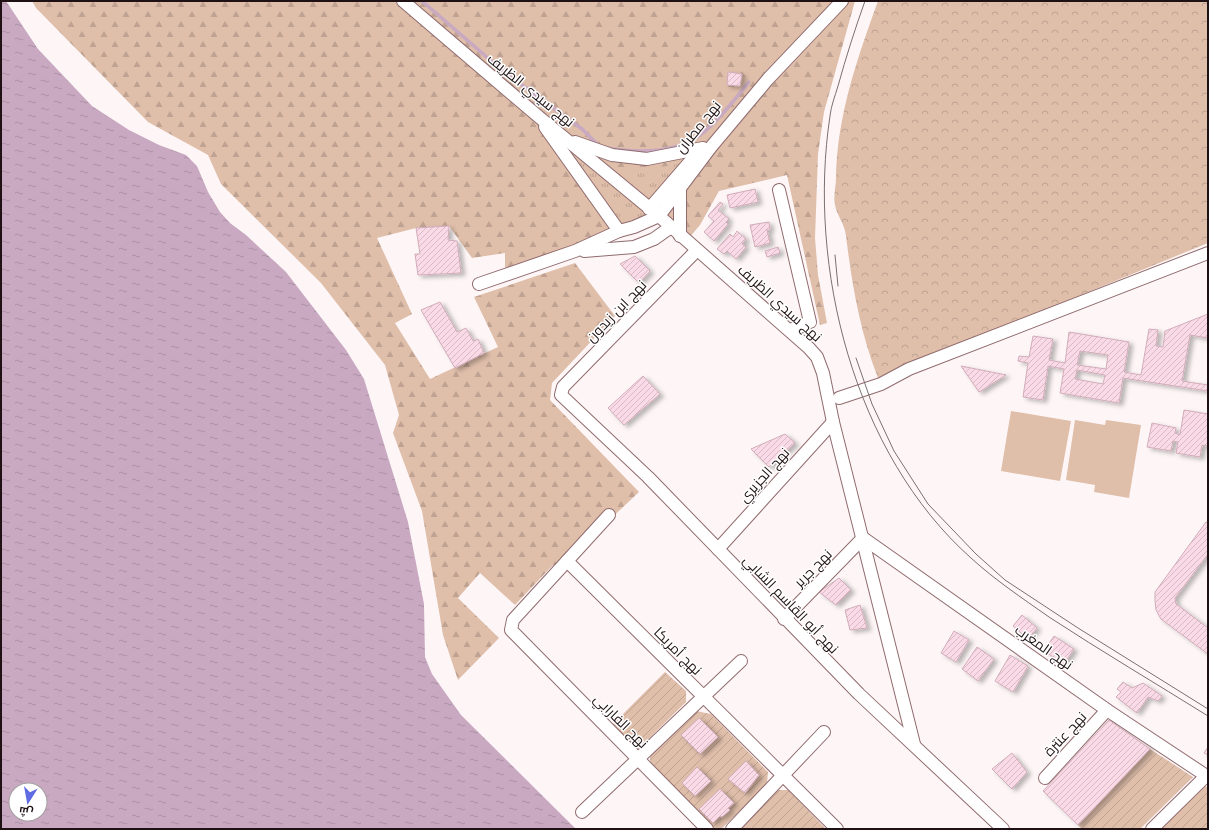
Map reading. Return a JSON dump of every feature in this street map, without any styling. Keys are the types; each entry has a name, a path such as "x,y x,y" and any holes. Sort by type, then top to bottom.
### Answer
{"street":[{"name":"نهج سيدي الظريف","path":"403,1 539,117 569,140 654,212 790,330 817,357 823,373 833,422 914,744"},
{"path":"773,68 834,1"},
{"path":"773,68 842,1"},
{"name":"نهج مطران","path":"654,212 737,103 773,68"},
{"name":"نهج مطران","path":"654,212 680,190 711,147 773,68"},
{"path":"539,117 573,168 619,231"},
{"path":"569,140 612,155 647,159 703,148"},
{"path":"680,190 680,236"},
{"path":"779,190 810,322 790,330"},
{"path":"479,284 575,251 619,231 634,227 654,212"},
{"path":"575,251 634,246 654,240 671,227"},
{"name":"نهج ابن زيدون","path":"561,395 562,387 696,250"},
{"path":"839,398 881,384 909,369 1208,253"},
{"name":"نهج أبو القاسم الشابي","path":"561,395 648,477 784,619 859,694 1003,829"},
{"name":"نهج الجزيري","path":"718,549 833,422"},
{"path":"567,561 609,515"},
{"name":"نهج جرير","path":"784,619 863,538"},
{"name":"نهج المغرب","path":"863,538 1107,710 1207,777"},
{"name":"نهج الفارابي","path":"567,561 513,620 511,630 514,635 707,829"},
{"name":"نهج أمريكا","path":"567,561 837,829"},
{"path":"582,812 702,696 741,661"},
{"name":"نهج عنترة","path":"1045,778 1107,710"},
{"path":"732,829 824,732"},
{"path":"1152,829 1207,777"}],"green space":[{"path":"32,1 855,1 824,112 818,154 815,238 818,275 827,323 820,325 787,175 719,191 700,225 689,238 677,218 677,200 696,159 662,167 639,169 599,164 567,150 615,219 624,225 573,248 505,268 505,253 472,258 449,226 416,228 377,238 412,314 395,323 430,379 498,347 474,297 575,263 615,316 552,383 550,400 639,492 565,562 553,565 515,605 480,573 458,598 499,638 458,680 443,635 422,511 393,433 399,415 385,365 321,283 221,184 208,155 148,122 36,8"},
{"path":"878,1 1208,1 1208,243 878,378 866,343 854,290 845,232 836,209 834,199 837,155 844,110 856,66"},
{"path":"566,150 604,165 697,159 689,238 651,204 646,215 624,225 615,219"},
{"path":"1011,411 1071,421 1060,481 1001,471"},
{"path":"1075,420 1105,425 1106,420 1141,425 1129,498 1094,492 1095,485 1066,480"},
{"path":"665,672 686,691 686,702 636,751 611,726"},
{"path":"696,711 711,714 768,772 767,784 721,829 711,829 650,767 650,756"},
{"path":"1150,749 1193,777 1140,829 1082,829 1078,825"},
{"path":"1204,785 1208,788 1208,829 1161,829"},
{"path":"777,790 788,790 826,829 737,829"}],"water":[{"path":"1,1 6,1 38,49 92,106 129,130 159,145 186,155 197,166 208,192 220,212 230,223 246,235 286,272 346,350 364,379 408,522 424,604 425,657 432,674 461,715 576,829 1,829"}],"building":[{"path":"728,72 742,74 740,86 727,85"},
{"path":"755,189 758,202 730,208 727,195"},
{"path":"720,202 723,204 718,210 729,219 726,222 728,224 714,241 704,232 714,221 708,216"},
{"path":"769,222 770,230 767,230 770,243 755,247 750,225"},
{"path":"449,226 448,240 457,241 461,273 418,275 415,254 420,254 416,228"},
{"path":"737,231 746,239 742,244 746,247 736,259 727,251 724,254 717,249 730,234 733,237"},
{"path":"778,247 780,253 767,257 765,251"},
{"path":"635,256 650,271 639,283 620,264"},
{"path":"440,302 457,332 466,328 473,341 478,339 484,353 455,368 421,310"},
{"path":"1208,314 1208,338 1190,335 1182,381 1208,385 1208,391 1123,378 1119,403 1060,393 1064,369 1048,366 1043,400 1023,397 1028,363 1018,361 1019,356 1029,357 1033,336 1053,339 1049,360 1065,363 1069,332 1129,342 1124,372 1141,375 1149,329 1158,330 1156,346 1163,347 1165,331","holes":["1080,351 1108,355 1106,369 1077,365","1077,370 1105,375 1103,384 1075,379"]},
{"path":"961,366 1006,375 979,392"},
{"path":"643,376 660,394 624,425 608,408"},
{"path":"1184,410 1208,414 1208,446 1202,445 1200,457 1176,453 1178,442 1173,441 1171,451 1147,447 1152,423 1176,428 1175,433 1180,435"},
{"path":"785,434 795,443 769,467 751,449"},
{"path":"1206,522 1208,523 1208,554 1175,598 1176,604 1208,628 1208,654 1161,619 1156,610 1155,601 1155,592"},
{"path":"839,578 851,590 836,605 819,592"},
{"path":"860,605 867,628 850,630 845,610"},
{"path":"1022,615 1037,628 1028,639 1013,626"},
{"path":"954,631 969,640 956,662 941,653"},
{"path":"1054,636 1074,649 1064,664 1044,651"},
{"path":"977,647 994,659 978,681 962,669"},
{"path":"1010,655 1028,666 1013,692 995,681"},
{"path":"1123,682 1132,688 1143,683 1162,696 1158,701 1148,697 1137,713 1116,697 1121,692 1117,689"},
{"path":"699,718 718,737 700,754 681,735"},
{"path":"1109,720 1150,749 1078,825 1043,791"},
{"path":"1208,747 1208,755 1204,753"},
{"path":"1012,753 1027,772 1012,789 992,769"},
{"path":"746,761 759,775 745,793 728,779"},
{"path":"697,767 711,781 695,796 682,783"},
{"path":"720,789 734,803 728,808 730,810 722,817 720,816 713,823 699,809"}],"waterway":[{"path":"422,1 504,72 582,129 599,146"},
{"path":"607,148 631,151 657,150 670,148 693,139 704,132 716,121 749,82"}],"tram line":[{"path":"865,1 831,108 825,174 826,234 834,295 848,355 869,412 896,466 930,515 971,558 999,581 1049,617 1208,716"},
{"path":"835,255 838,286"},
{"path":"856,358 872,404 894,451 928,504 976,554 1005,580 1078,628 1208,709"}]}
